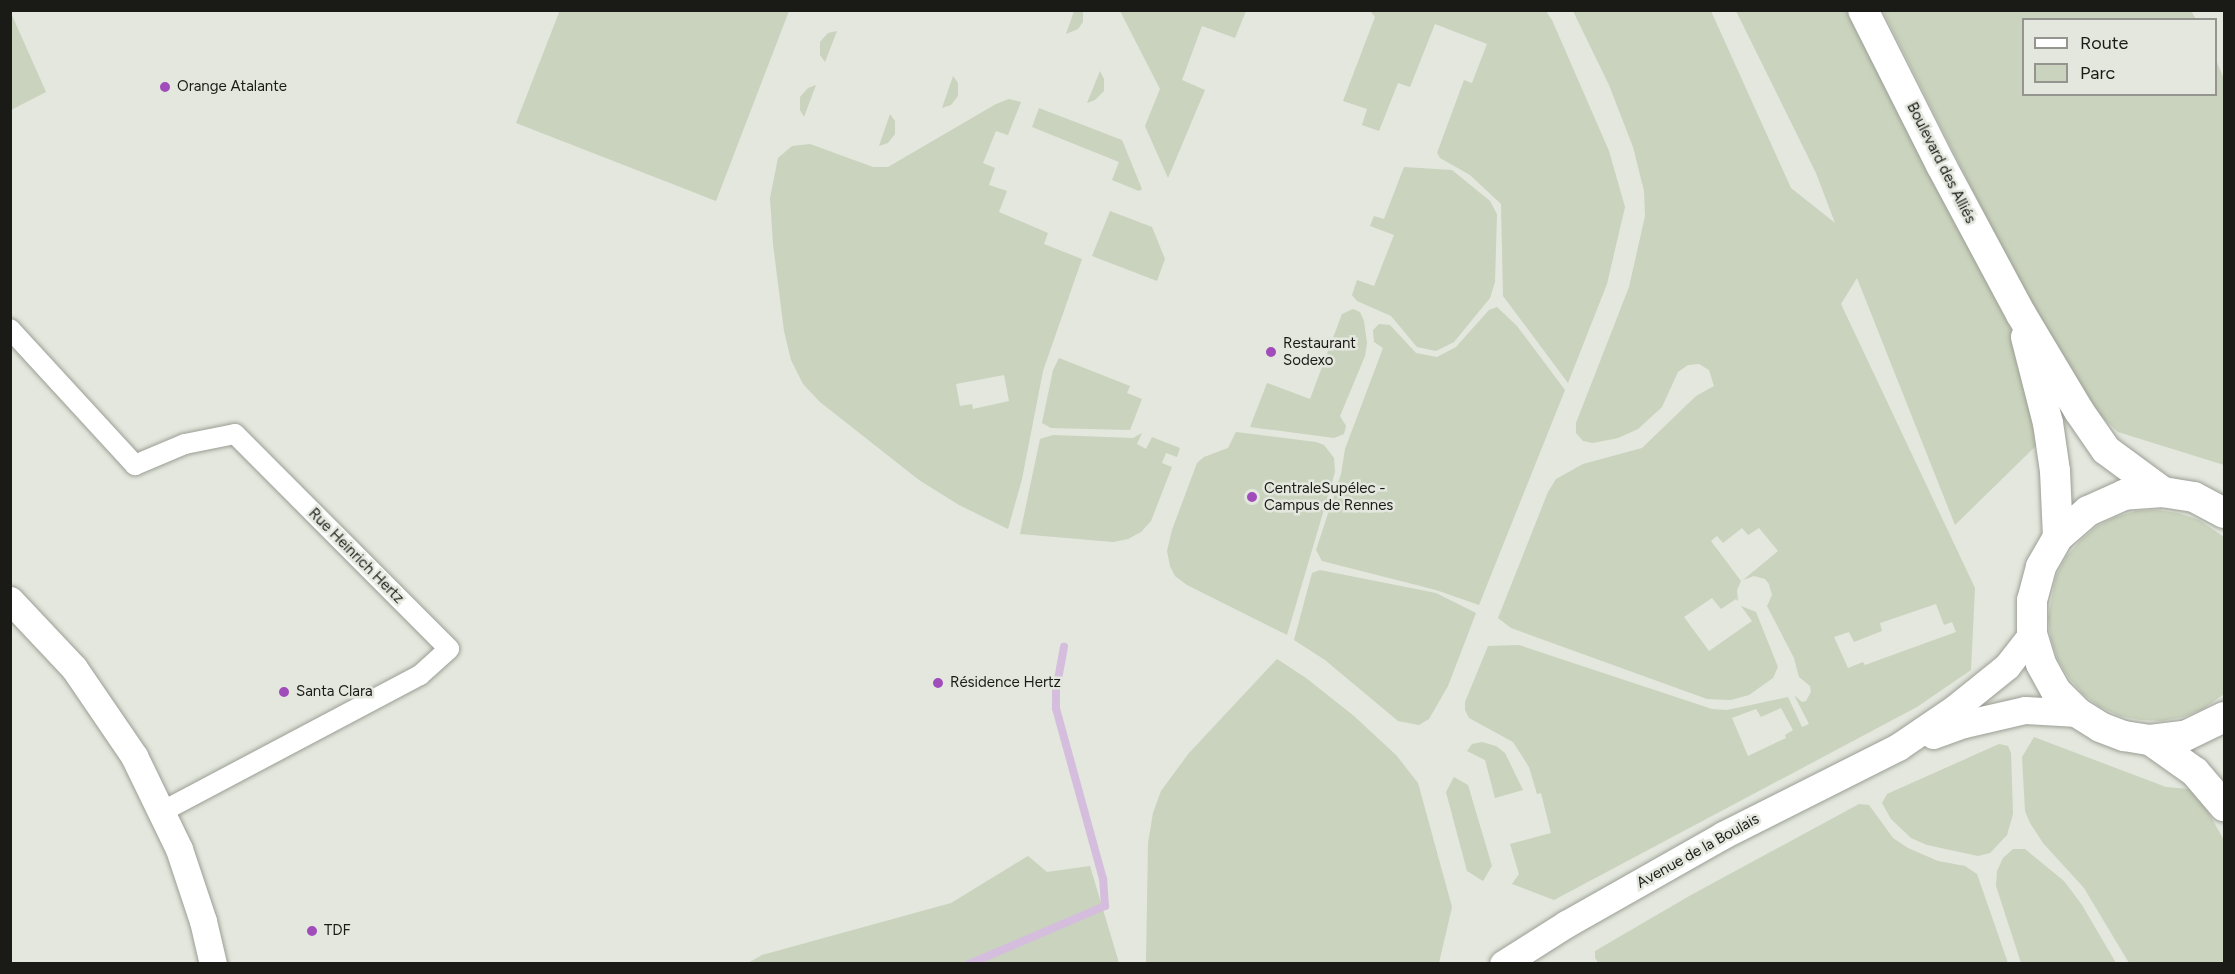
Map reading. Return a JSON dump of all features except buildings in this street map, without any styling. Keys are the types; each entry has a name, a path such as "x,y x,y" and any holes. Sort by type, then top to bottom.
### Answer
{"main road":[{"name":"Boulevard des Alliés","path":"1863,10 1941,165 2021,314 2106,450 2163,492"},
{"name":"Boulevard des Alliés","path":"2021,314 2048,423 2055,471 2058,537"},
{"path":"2224,513 2194,497 2163,492 2124,495 2088,511 2058,537 2041,567 2032,600 2032,634 2041,664 2056,691 2078,713 2100,727 2124,736 2150,740 2185,736 2224,717"},
{"path":"2150,740 2195,772 2224,806"}],"street":[{"name":"Rue Heinrich Hertz","path":"10,329 135,465 185,444 235,434 449,649 420,675 163,811"},
{"path":"10,600 53,643 94,695 134,756 163,811 192,886 213,963"},
{"name":"Avenue de la Boulais","path":"1898,747 1955,708 2007,666 2032,634"},
{"name":"Avenue de la Boulais","path":"1503,963 1566,924 1723,835 1898,747 1964,724 2025,710 2078,713"}],"green space":[{"path":"560,10 789,11 716,201 516,123"},
{"path":"1074,11 1083,11 1083,22 1078,29 1066,34"},
{"path":"1120,11 1246,11 1235,38 1202,26 1182,80 1205,90 1168,178 1145,126 1160,89"},
{"path":"1370,11 1546,11 1552,20 1609,151 1625,207 1607,284 1568,383 1503,296 1501,204 1470,175 1440,158 1437,153 1464,80 1472,83 1487,44 1435,24 1410,87 1398,83 1379,131 1362,125 1367,109 1343,101 1375,17"},
{"path":"1573,11 1711,11 1791,188 1835,223 1816,173 1736,11 1846,11 2051,406 2044,438 1955,525 1857,278 1841,304 1975,588 1971,670 1917,707 1554,900 1512,884 1519,874 1510,844 1551,833 1541,793 1537,794 1529,767 1513,742 1469,718 1465,710 1465,702 1488,646 1519,645 1712,709 1727,710 1788,697 1802,727 1809,724 1794,695 1802,702 1806,701 1811,692 1810,686 1799,677 1794,658 1767,606 1772,595 1769,584 1765,579 1754,576 1743,580 1778,551 1759,528 1748,535 1742,528 1723,543 1717,536 1711,541 1741,581 1737,590 1738,601 1736,599 1721,609 1712,598 1684,617 1709,651 1752,621 1741,606 1756,612 1778,667 1773,678 1749,695 1731,700 1707,699 1511,628 1498,618 1548,492 1556,479 1583,464 1642,448 1696,396 1714,386 1709,370 1699,364 1688,365 1678,372 1662,407 1638,429 1618,438 1593,443 1583,441 1576,433 1576,423 1629,287 1645,216 1644,191 1633,147 1609,85","holes":["1936,604 1944,625 1952,622 1956,632 1865,665 1863,662 1848,668 1834,637 1849,632 1854,642 1882,631 1880,623","1781,708 1793,730 1785,735 1786,738 1748,756 1732,718 1756,709 1761,717"]},
{"path":"1883,11 2191,11 2195,18 2022,18 2022,96 2217,96 2217,62 2224,79 2224,465 2118,432 2072,389"},
{"path":"11,13 46,92 10,110"},
{"path":"837,31 825,62 820,55 820,42 828,33"},
{"path":"1100,71 1104,79 1104,91 1095,100 1087,103"},
{"path":"953,76 958,83 958,96 951,105 942,108"},
{"path":"816,85 804,117 800,110 800,97 808,88"},
{"path":"1009,99 1021,102 1008,135 996,131 983,163 995,168 989,185 1007,191 999,212 1048,233 1044,244 1082,259 1043,371 1022,479 1008,529 959,505 919,480 820,402 803,384 791,360 784,331 773,244 770,198 778,158 792,146 810,144 873,167 888,167 996,104","holes":["1004,375 1009,401 973,409 972,404 960,406 956,384"]},
{"path":"1039,108 1122,140 1142,189 1139,191 1112,180 1119,162 1032,127"},
{"path":"890,114 895,121 895,134 888,143 879,146"},
{"path":"1404,167 1452,170 1490,201 1497,214 1495,282 1490,298 1454,342 1436,351 1417,347 1391,316 1357,301 1352,295 1357,280 1374,286 1394,235 1370,226 1374,216 1384,219"},
{"path":"1110,211 1152,227 1165,259 1157,281 1092,256"},
{"path":"1497,307 1517,326 1565,390 1479,605 1436,590 1322,561 1316,550 1341,474 1345,449 1383,348 1374,342 1373,330 1379,324 1390,325 1416,353 1437,357 1456,347 1489,310"},
{"path":"1353,309 1360,312 1364,321 1367,343 1365,356 1340,416 1346,426 1344,434 1334,438 1250,427 1267,383 1310,399 1342,314"},
{"path":"1059,358 1130,386 1127,393 1142,399 1130,430 1051,428 1042,423 1053,370"},
{"path":"1236,432 1316,442 1324,445 1334,458 1335,472 1287,635 1187,585 1175,576 1170,566 1167,551 1172,530 1197,463 1204,457 1228,448"},
{"path":"1142,433 1137,444 1146,449 1152,437 1180,448 1177,457 1166,453 1162,463 1172,467 1151,521 1141,532 1128,539 1113,542 1020,534 1040,439 1053,435 1133,438"},
{"path":"2157,510 2178,513 2199,520 2224,537 2224,694 2203,709 2183,717 2162,721 2120,716 2100,707 2083,694 2069,678 2058,660 2051,639 2048,618 2056,576 2066,557 2080,541 2096,527 2115,517 2136,511"},
{"path":"1320,570 1436,593 1476,613 1448,686 1429,719 1419,725 1398,721 1325,660 1294,640 1312,573"},
{"path":"1277,659 1306,678 1354,716 1396,755 1418,783 1452,907 1439,963 1146,963 1148,843 1153,813 1161,791 1189,753"},
{"path":"2034,737 2166,787 2189,789 2207,810 2224,840 2224,963 2129,963 2084,888 2043,843 2030,823 2025,811 2022,757"},
{"path":"1482,742 1496,746 1505,753 1523,790 1495,798 1485,760 1467,751 1472,744"},
{"path":"1999,744 2008,746 2011,753 2013,814 2007,835 1990,853 1978,856 1927,845 1911,838 1891,819 1882,803 1887,794"},
{"path":"1454,777 1468,785 1492,866 1483,881 1467,871 1446,792"},
{"path":"1859,804 1869,805 1893,838 1908,848 1938,861 1965,866 1977,874 2008,963 1599,964 1595,958 1595,951 1691,895"},
{"path":"2013,849 2025,849 2064,881 2082,905 2116,963 2021,963 1996,886 1997,871 2003,858"},
{"path":"1028,856 1047,872 1090,866 1119,963 748,963 762,955 951,903"}],"waterway":[{"path":"969,964 1105,906 1103,879 1056,708 1056,690 1064,647"}],"place":[{"name":"Orange Atalante","path":"165,87"},
{"name":"Restaurant Sodexo","path":"1271,352"},
{"name":"CentraleSupélec - Campus de Rennes","path":"1252,497"},
{"name":"Résidence Hertz","path":"938,683"},
{"name":"Santa Clara","path":"284,692"},
{"name":"TDF","path":"312,931"}]}
